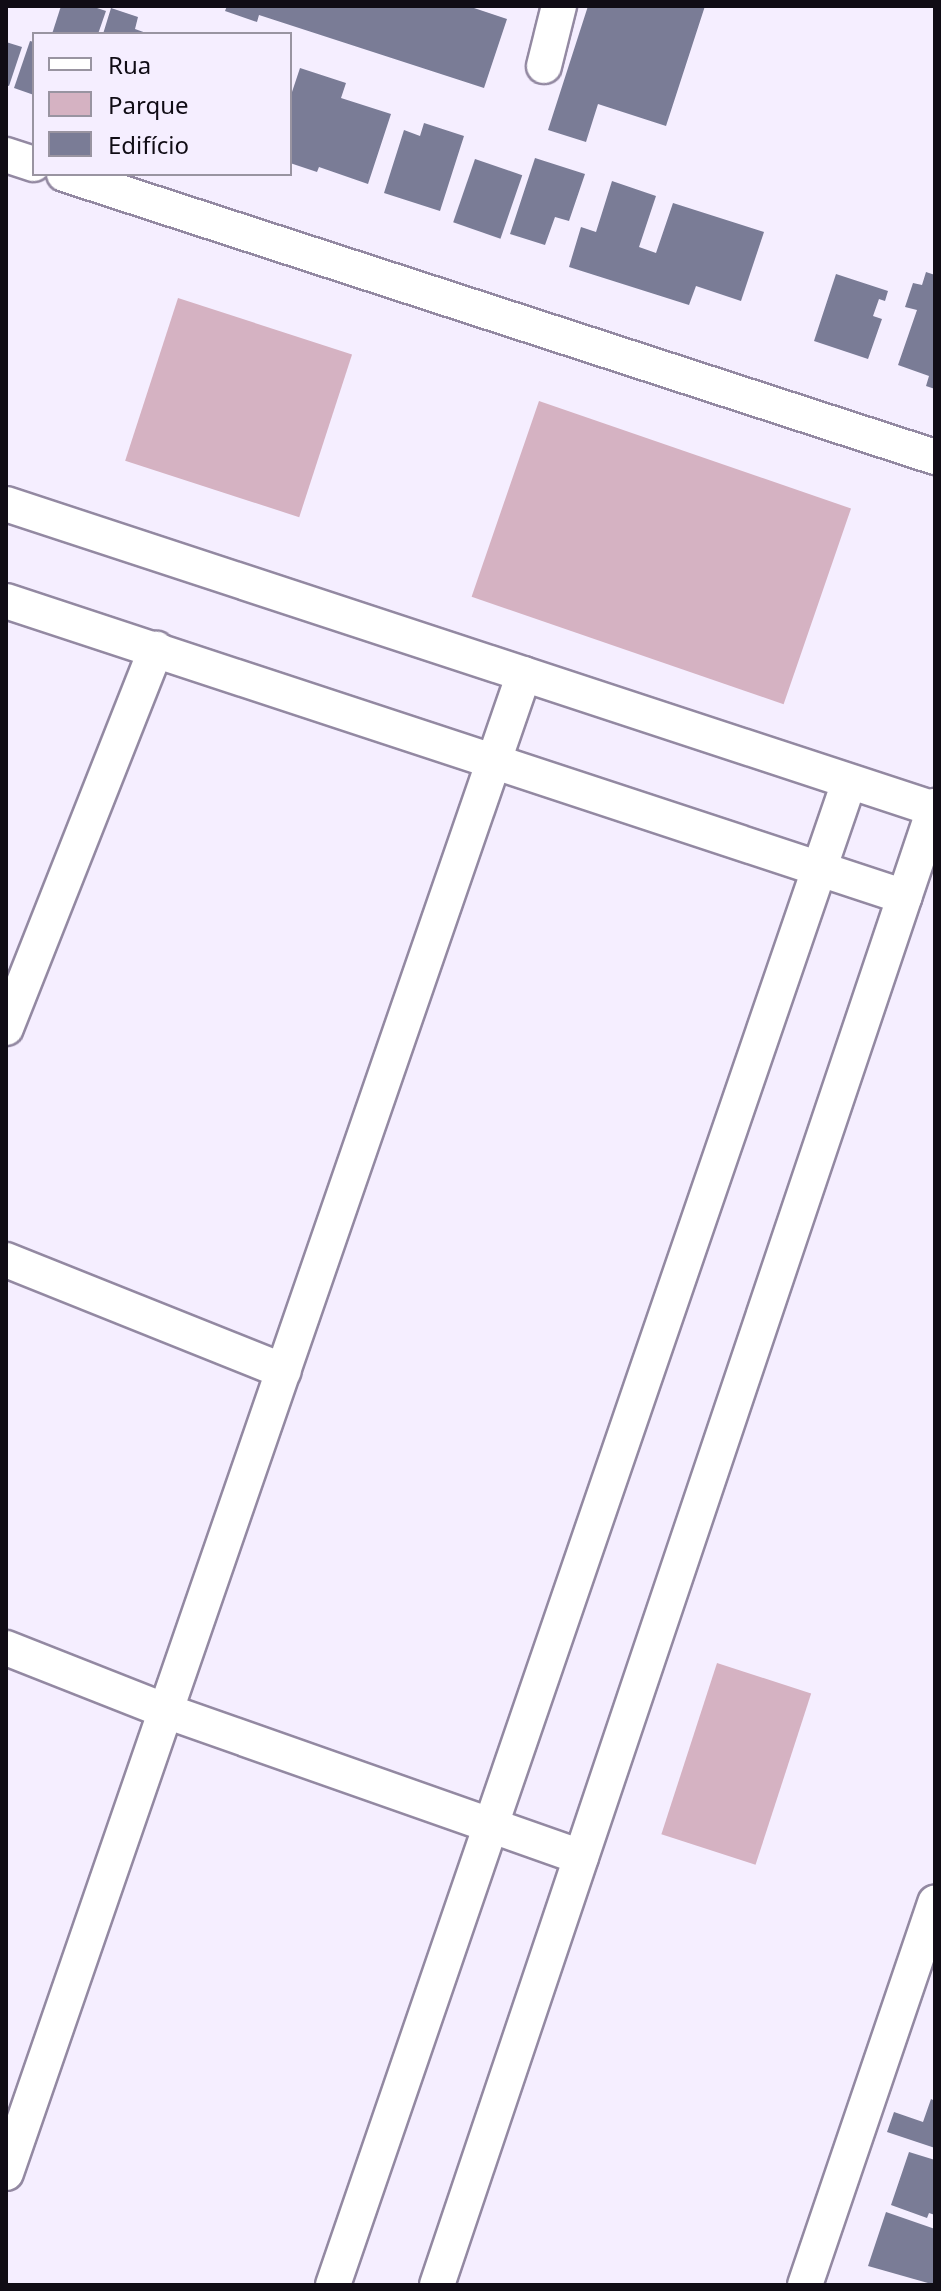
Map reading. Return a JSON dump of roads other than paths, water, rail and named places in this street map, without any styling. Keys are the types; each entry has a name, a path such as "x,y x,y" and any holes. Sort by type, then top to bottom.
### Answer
{"street":[{"path":"544,66 559,6"},
{"path":"6,155 32,163"},
{"path":"70,176 935,457"},
{"path":"6,504 934,808 437,2285"},
{"path":"6,601 905,897"},
{"path":"6,1028 156,649"},
{"path":"6,2173 524,674"},
{"path":"333,2285 849,782"},
{"path":"6,1260 284,1371"},
{"path":"6,1648 166,1711 581,1857"},
{"path":"805,2285 935,1903"}]}
